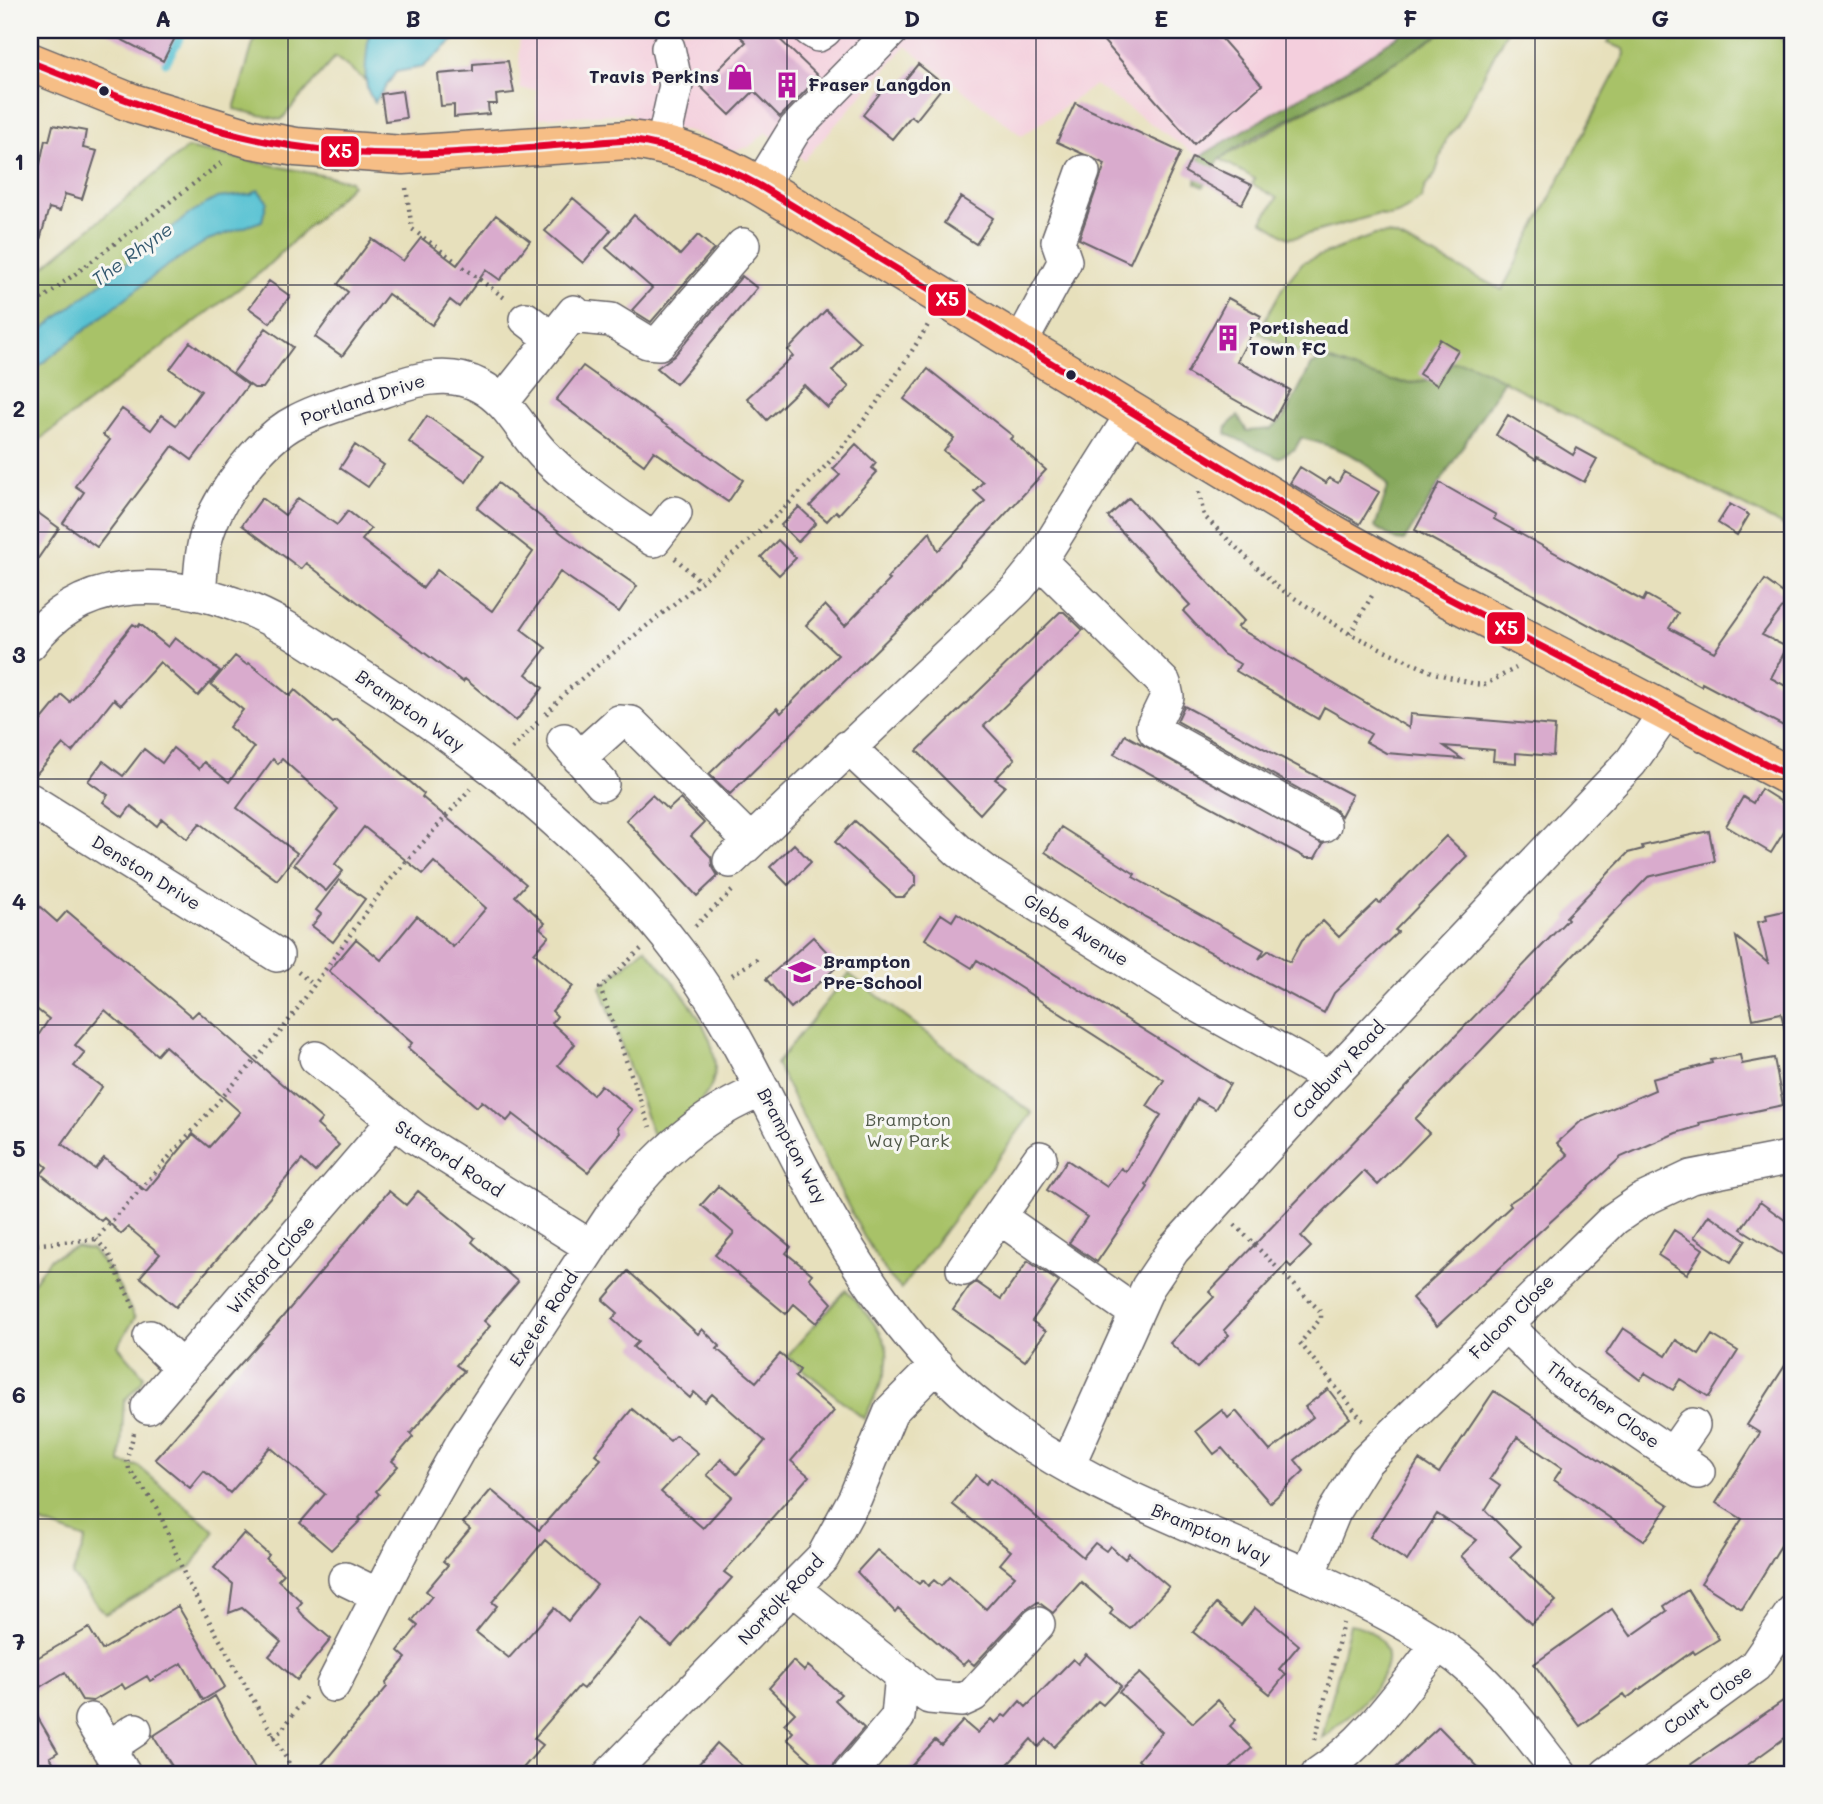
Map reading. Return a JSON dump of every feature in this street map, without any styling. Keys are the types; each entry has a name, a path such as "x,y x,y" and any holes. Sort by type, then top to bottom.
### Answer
{"main road":[{"path":"30,62 132,103 252,139 337,152 403,155 596,140 663,144 724,166 1211,461 1389,565 1793,778"}],"street":[{"path":"810,30 818,35 825,30"},
{"path":"761,186 795,129 892,30"},
{"path":"663,144 676,85 668,48"},
{"path":"1020,344 1065,261 1058,241 1083,172"},
{"path":"526,319 566,322 611,320 647,342 659,344 743,244"},
{"path":"503,401 566,322"},
{"name":"Portland Drive","path":"199,594 210,526 250,463 285,428 324,410 425,378 455,377 468,380 503,401 547,459 597,501 654,540 675,513"},
{"path":"602,784 572,749 620,722 627,722 740,851 1018,588 1040,561 1133,413"},
{"path":"1040,561 1164,682 1167,697 1153,726 1155,731 1324,825"},
{"name":"Brampton Way","path":"30,644 59,612 89,596 140,589 199,594 238,605 277,622 422,716 491,770 594,858 668,939 727,1022 844,1242 890,1310 937,1365 989,1413 1068,1465 1152,1509 1351,1595 1438,1644 1479,1678 1560,1774"},
{"name":"Cadbury Road","path":"1068,1465 1136,1313 1163,1262 1330,1078 1631,762 1666,712"},
{"name":"Glebe Avenue","path":"848,747 960,852 990,875 1166,986 1330,1078"},
{"name":"Denston Drive","path":"30,800 272,941"},
{"name":"Stafford Road","path":"316,1058 393,1122 591,1247"},
{"name":"Exeter Road","path":"333,1685 378,1595 464,1440 633,1187 660,1158 721,1109 763,1090"},
{"name":"Winford Close","path":"148,1407 393,1122"},
{"name":"Falcon Close","path":"1308,1576 1340,1500 1360,1468 1598,1232 1640,1201 1698,1175 1793,1157"},
{"path":"963,1269 1040,1158"},
{"path":"999,1217 1136,1313"},
{"name":"Thatcher Close","path":"1505,1324 1562,1380 1685,1463 1693,1424"},
{"path":"150,1337 182,1368"},
{"name":"Norfolk Road","path":"610,1774 794,1589 836,1538 891,1411 937,1365"},
{"path":"345,1578 378,1595"},
{"path":"794,1589 892,1686 929,1697 962,1700 973,1695 1038,1624"},
{"name":"Court Close","path":"1607,1774 1755,1667 1793,1611"},
{"path":"1317,1762 1337,1760 1389,1706 1438,1644"},
{"path":"850,1774 898,1717 892,1686"},
{"path":"91,1720 116,1761 135,1730"}],"path":[{"path":"30,308 252,139"},
{"path":"403,155 409,224 412,229 517,307 526,319"},
{"path":"30,1245 96,1239 282,1030 393,876 472,786 491,770 569,689 757,533 830,461 899,372 944,298"},
{"path":"1211,461 1199,491 1203,516 1279,588 1350,635 1445,677 1482,685 1516,668 1539,645"},
{"path":"1350,635 1389,565"},
{"path":"660,1158 600,988 746,878 740,851"},
{"path":"1215,1205 1321,1312 1321,1318 1301,1339 1301,1345 1382,1444"},
{"path":"96,1239 108,1253 150,1337"},
{"path":"148,1407 130,1443 128,1467 157,1507 188,1583 295,1774"},
{"path":"1317,1762 1330,1667 1351,1595"},
{"path":"273,1736 281,1731 320,1679 333,1685"}],"shaded area":[{"path":"516,30 1407,30 1348,69 1199,157 1095,85 1022,136 906,46 804,160 766,132 749,147 731,151 693,132 633,122 632,113 537,118 537,90 520,89 519,31"}],"green space":[{"path":"257,30 376,30 369,32 366,81 335,57 281,120 234,109"},
{"path":"1407,30 1446,30 1402,58 1245,142 1220,159 1203,187 1196,183 1199,157 1348,69"},
{"path":"1446,30 1507,30 1458,125 1446,140 1435,175 1425,187 1421,199 1390,216 1379,214 1297,237 1289,238 1262,221 1277,198 1252,184 1255,179 1220,159 1402,58"},
{"path":"1616,30 1776,30 1793,54 1793,531 1469,363 1436,378 1408,383 1391,382 1300,354 1258,332 1283,287 1303,262 1374,235 1388,234 1400,238 1502,290 1625,54 1624,49 1607,43"},
{"path":"187,148 350,181 352,185 261,272 30,447 30,278"},
{"path":"1325,359 1396,382 1424,382 1438,376 1452,362 1469,363 1504,380 1404,541 1396,540 1375,527 1388,487 1361,460 1338,449 1301,438 1295,449 1278,458 1226,434 1227,426 1238,416 1247,431 1271,429 1283,419 1312,364"},
{"path":"645,948 699,1018 715,1059 714,1079 704,1097 687,1114 654,1138 601,987"},
{"name":"Brampton Way Park","path":"849,974 1032,1113 901,1289 888,1275 863,1235 776,1064"},
{"path":"76,1247 92,1250 113,1275 135,1318 118,1346 144,1376 124,1401 120,1463 138,1466 215,1531 192,1566 105,1614 72,1575 86,1539 30,1519 30,1286 51,1258"},
{"path":"846,1290 875,1324 887,1350 883,1378 864,1419 787,1356"},
{"path":"1350,1624 1366,1629 1379,1639 1386,1652 1386,1665 1370,1694 1322,1738"}],"water":[{"path":"465,30 423,67 396,72 375,102 367,88 366,69 369,31"},
{"path":"258,190 267,201 262,221 208,240 164,268 30,373 30,339 192,212 217,198 251,194"}],"building":[{"path":"103,30 179,30 163,61"},
{"name":"Travis Perkins","path":"734,30 770,30 819,77 780,117 754,91 730,115 701,87 746,42"},
{"path":"1094,30 1214,30 1262,85 1194,144"},
{"path":"508,61 514,93 496,95 497,104 488,104 489,114 454,117 454,105 441,106 438,74 473,71 473,64"},
{"path":"918,64 944,85 916,120 911,116 892,139 863,115 888,83 897,90"},
{"path":"402,91 406,118 385,121 381,94"},
{"path":"1075,103 1181,152 1130,263 1079,239 1105,164 1057,142"},
{"path":"53,125 86,131 83,148 97,151 82,199 65,194 60,211 49,208 36,254 30,253 30,177 34,162 40,164 45,140 49,141"},
{"path":"1192,157 1252,185 1242,204 1185,172"},
{"path":"961,197 993,218 976,244 944,223"},
{"path":"573,198 611,230 583,263 545,231"},
{"path":"496,215 530,241 500,280 486,270 459,307 450,300 432,325 388,294 342,356 315,337 348,292 338,284 372,239 403,261 421,238 457,265"},
{"path":"634,215 680,255 698,235 714,249 651,322 632,310 652,288 606,248"},
{"path":"742,276 757,288 676,384 657,368 674,356"},
{"path":"269,281 290,296 270,323 249,308"},
{"name":"Portishead Town FC","path":"1228,298 1261,316 1237,361 1290,390 1273,421 1187,373"},
{"path":"826,310 860,342 832,371 849,387 828,408 804,385 767,420 747,398 793,356 788,350"},
{"path":"266,328 293,347 263,388 254,388 233,373"},
{"path":"1440,339 1458,350 1437,385 1419,374"},
{"path":"190,342 248,385 192,460 173,446 97,547 63,523 84,492 75,486 110,440 103,435 122,409 151,430 162,415 176,425 201,391 170,369"},
{"path":"583,366 743,480 728,502 654,451 644,465 556,400"},
{"path":"928,369 1013,436 1010,439 1046,470 920,607 730,794 709,774 777,708 781,713 838,655 806,625 825,605 845,626 890,580 887,578 930,532 938,551 985,501 974,491 983,482 944,451 954,438 904,399"},
{"path":"1508,415 1573,455 1577,448 1597,459 1584,482 1537,457 1536,460 1496,435"},
{"path":"427,416 484,455 466,482 409,442"},
{"path":"856,444 876,463 872,468 877,472 839,514 836,511 827,521 810,506 840,475 833,469"},
{"path":"355,445 384,465 368,487 340,468"},
{"path":"1300,467 1326,483 1329,478 1338,483 1344,472 1379,492 1360,524 1290,483"},
{"path":"498,483 565,536 637,586 619,612 560,572 521,629 546,648 526,674 543,688 516,721 465,679 463,682 306,563 301,569 242,525 262,498 285,515 298,498 337,525 348,511 371,529 362,540 423,588 437,570 492,611 533,552 477,508"},
{"path":"1440,483 1496,515 1494,519 1643,601 1646,595 1678,613 1669,628 1714,652 1765,580 1790,598 1762,635 1787,647 1771,678 1793,690 1793,731 1702,683 1701,686 1415,530"},
{"path":"1129,498 1244,621 1237,627 1409,728 1410,714 1555,726 1553,756 1516,753 1516,763 1493,761 1494,750 1444,746 1462,759 1386,753 1366,742 1371,734 1324,707 1318,719 1236,671 1240,664 1223,654 1183,611 1190,605 1108,517"},
{"path":"1730,504 1749,515 1737,535 1718,523"},
{"path":"30,507 59,528 30,570"},
{"path":"799,507 816,523 798,542 781,525"},
{"path":"778,540 796,558 779,575 761,557"},
{"path":"1060,612 1064,612 1083,630 984,726 1015,759 995,779 1005,786 980,814 917,751"},
{"path":"133,624 138,627 140,624 168,647 175,638 220,671 198,696 160,662 121,705 114,699 72,752 63,744 30,781 30,734 62,695 70,702"},
{"path":"235,656 247,665 249,663 290,696 295,690 333,723 336,721 377,753 424,794 422,797 526,884 515,896 545,923 540,928 549,936 534,953 573,986 552,1011 557,1016 552,1023 575,1044 558,1065 593,1095 601,1085 632,1110 618,1127 620,1133 588,1172 513,1114 507,1121 482,1101 477,1107 408,1048 412,1043 329,971 356,939 381,960 417,916 453,947 486,908 434,862 423,874 364,827 335,864 343,871 326,891 294,864 338,809 282,759 278,764 273,759 237,808 297,853 277,880 200,823 187,839 162,819 157,826 131,806 123,817 103,802 108,795 88,781 103,761 123,776 144,749 162,763 173,748 199,769 204,762 229,782 254,748 229,727 243,710 211,684"},
{"path":"1184,706 1352,795 1341,816 1333,808 1177,721"},
{"path":"1125,735 1323,844 1315,858 1306,858 1114,754"},
{"path":"1761,789 1793,809 1793,837 1784,832 1771,853 1726,826 1743,797 1753,803"},
{"path":"652,795 668,810 680,799 704,823 691,836 711,857 712,866 718,876 697,896 626,820"},
{"path":"855,821 916,876 916,884 904,897 896,897 835,842"},
{"path":"1061,827 1135,874 1133,877 1264,950 1259,959 1269,950 1290,962 1302,940 1323,921 1339,937 1377,901 1380,903 1446,836 1467,856 1395,930 1398,932 1334,993 1324,1013 1145,917 1045,852"},
{"path":"1709,831 1715,861 1648,877 1415,1119 1429,1133 1378,1185 1364,1171 1319,1216 1301,1237 1311,1247 1291,1267 1287,1263 1224,1330 1229,1335 1197,1368 1170,1343 1214,1297 1209,1292 1568,919 1566,917 1628,853 1643,849 1642,846"},
{"path":"794,844 811,862 788,885 770,867"},
{"path":"339,880 365,899 333,942 312,926 321,914 316,910"},
{"path":"30,898 57,922 67,911 192,1017 198,1011 322,1119 317,1125 339,1145 315,1172 302,1160 176,1307 140,1277 160,1254 128,1227 121,1234 104,1218 101,1221 70,1197 41,1174 47,1167 30,1152 30,1048 49,1019 30,1004","holes":["105,1010 157,1055 165,1046 240,1112 209,1147 193,1134 146,1191 104,1158 95,1169 62,1144 102,1087 74,1066 85,1053 75,1045"]},
{"path":"1793,909 1793,1029 1785,1030 1781,1013 1753,1019 1736,937 1768,963 1758,922 1767,920 1766,915"},
{"path":"957,913 1230,1084 1215,1109 1197,1099 1146,1185 1148,1187 1097,1262 1069,1243 1087,1217 1047,1190 1067,1160 1107,1187 1121,1168 1126,1172 1161,1115 1147,1106 1164,1080 977,960 972,968 925,939 941,914 952,921"},
{"name":"Brampton Pre-School","path":"813,937 839,965 791,1008 766,979"},
{"path":"1740,1055 1742,1064 1774,1058 1783,1105 1699,1123 1700,1126 1676,1133 1621,1157 1437,1326 1412,1298 1511,1206 1509,1203 1535,1186 1568,1155 1557,1143 1580,1122 1655,1090 1652,1079 1712,1063 1711,1060"},
{"path":"718,1186 791,1247 786,1253 812,1274 809,1278 832,1303 816,1323 794,1304 786,1314 715,1255 734,1233 701,1205"},
{"path":"389,1191 406,1205 418,1191 475,1238 472,1242 518,1282 484,1321 490,1326 456,1365 464,1371 410,1434 413,1437 392,1461 398,1466 376,1491 379,1494 359,1518 361,1520 331,1550 300,1523 325,1494 270,1447 230,1493 204,1471 190,1488 155,1459 280,1320"},
{"path":"1760,1202 1793,1226 1793,1261 1741,1229"},
{"path":"1709,1215 1746,1240 1731,1262 1694,1237"},
{"path":"1674,1230 1703,1249 1687,1274 1658,1255"},
{"path":"1028,1261 1059,1282 1032,1321 1046,1331 1025,1361 953,1310 969,1287 976,1282 1001,1299"},
{"path":"628,1271 698,1334 702,1329 720,1346 717,1349 756,1382 780,1354 800,1370 795,1377 834,1411 791,1461 809,1476 724,1572 732,1578 672,1646 641,1619 583,1689 579,1686 534,1738 543,1745 518,1774 314,1774 387,1687 386,1682 406,1658 398,1651 418,1626 412,1621 432,1596 426,1591 448,1565 443,1561 470,1529 463,1523 491,1490 539,1530 601,1459 595,1454 632,1409 670,1441 676,1435 698,1453 661,1492 703,1528 732,1496 707,1475 721,1459 737,1474 765,1441 712,1394 705,1402 694,1392 690,1398 633,1347 638,1342 612,1319 618,1313 603,1300","holes":["545,1540 597,1585 568,1621 554,1608 509,1658 476,1632 497,1606 492,1602"]},
{"path":"1623,1328 1666,1356 1676,1340 1699,1355 1712,1335 1738,1351 1709,1397 1680,1379 1673,1390 1645,1373 1640,1380 1606,1354"},
{"path":"1793,1353 1793,1526 1742,1609 1701,1583 1742,1519 1716,1503 1760,1433 1747,1425"},
{"path":"1328,1389 1350,1418 1295,1460 1304,1471 1270,1503 1222,1448 1214,1454 1196,1431 1222,1410 1228,1418 1236,1411 1270,1451 1313,1417 1305,1407"},
{"path":"1494,1391 1669,1505 1644,1541 1554,1480 1562,1468 1517,1437 1490,1479 1500,1486 1485,1510 1521,1546 1510,1557 1556,1601 1531,1624 1461,1556 1477,1540 1437,1514 1407,1561 1370,1537 1419,1460 1439,1473"},
{"path":"976,1475 986,1484 991,1478 1083,1557 1095,1543 1106,1551 1110,1546 1125,1559 1129,1553 1169,1587 1130,1629 1110,1614 1113,1610 1081,1582 1053,1613 1038,1602 1024,1611 974,1665 968,1660 963,1665 898,1608 895,1612 857,1572 877,1550 919,1584 923,1580 928,1586 934,1580 941,1586 949,1577 986,1609 1015,1576 1000,1564 1011,1551 952,1504"},
{"path":"244,1533 269,1555 266,1559 284,1574 278,1580 302,1602 297,1608 331,1639 297,1680 269,1656 281,1642 242,1608 229,1613 233,1584 214,1568"},
{"path":"1688,1590 1719,1639 1695,1654 1693,1651 1627,1698 1624,1694 1580,1726 1534,1664 1612,1609 1631,1636 1667,1611 1664,1606"},
{"path":"1216,1604 1241,1625 1255,1608 1299,1645 1279,1669 1286,1674 1270,1694 1193,1632"},
{"path":"178,1606 225,1687 203,1700 182,1663 150,1681 147,1676 125,1689 122,1684 93,1701 82,1700 65,1672 30,1693 30,1662 89,1628 102,1650"},
{"path":"1086,1654 1121,1686 1103,1705 1098,1701 1054,1747 1046,1739 1038,1747 1031,1739 999,1774 904,1774 935,1740 941,1745 963,1721 977,1733 991,1719 995,1723 1003,1715 1006,1717 1020,1701 1026,1707 1073,1659 1078,1664"},
{"path":"793,1661 804,1671 808,1666 841,1694 835,1700 864,1728 835,1762 831,1774 825,1774 787,1739 793,1732 784,1724 795,1713 769,1688"},
{"path":"1140,1673 1193,1723 1218,1700 1236,1720 1230,1726 1252,1748 1223,1774 1153,1774 1138,1760 1162,1732 1119,1692"},
{"path":"1793,1694 1793,1732 1735,1774 1677,1774"},
{"path":"215,1696 258,1774 177,1774 153,1736"},
{"path":"30,1704 58,1752 50,1757 61,1774 30,1774"},
{"path":"1439,1727 1485,1774 1390,1774 1415,1749"},
{"path":"717,1743 751,1774 690,1774"}],"waterway":[{"path":"166,62 184,30"}],"transit line":[{"name":"X5","path":"30,62 192,122 293,146 376,154 418,154 628,140 663,146 712,163 760,186 1326,530 1446,597 1793,778"}],"place":[{"name":"Travis Perkins","path":"740,77"},
{"name":"Fraser Langdon","path":"787,85"},
{"name":"Portishead Town FC","path":"1228,338"},
{"name":"Brampton Pre-School","path":"802,972"}],"water label":[{"name":"The Rhyne","path":"132,254"}]}
